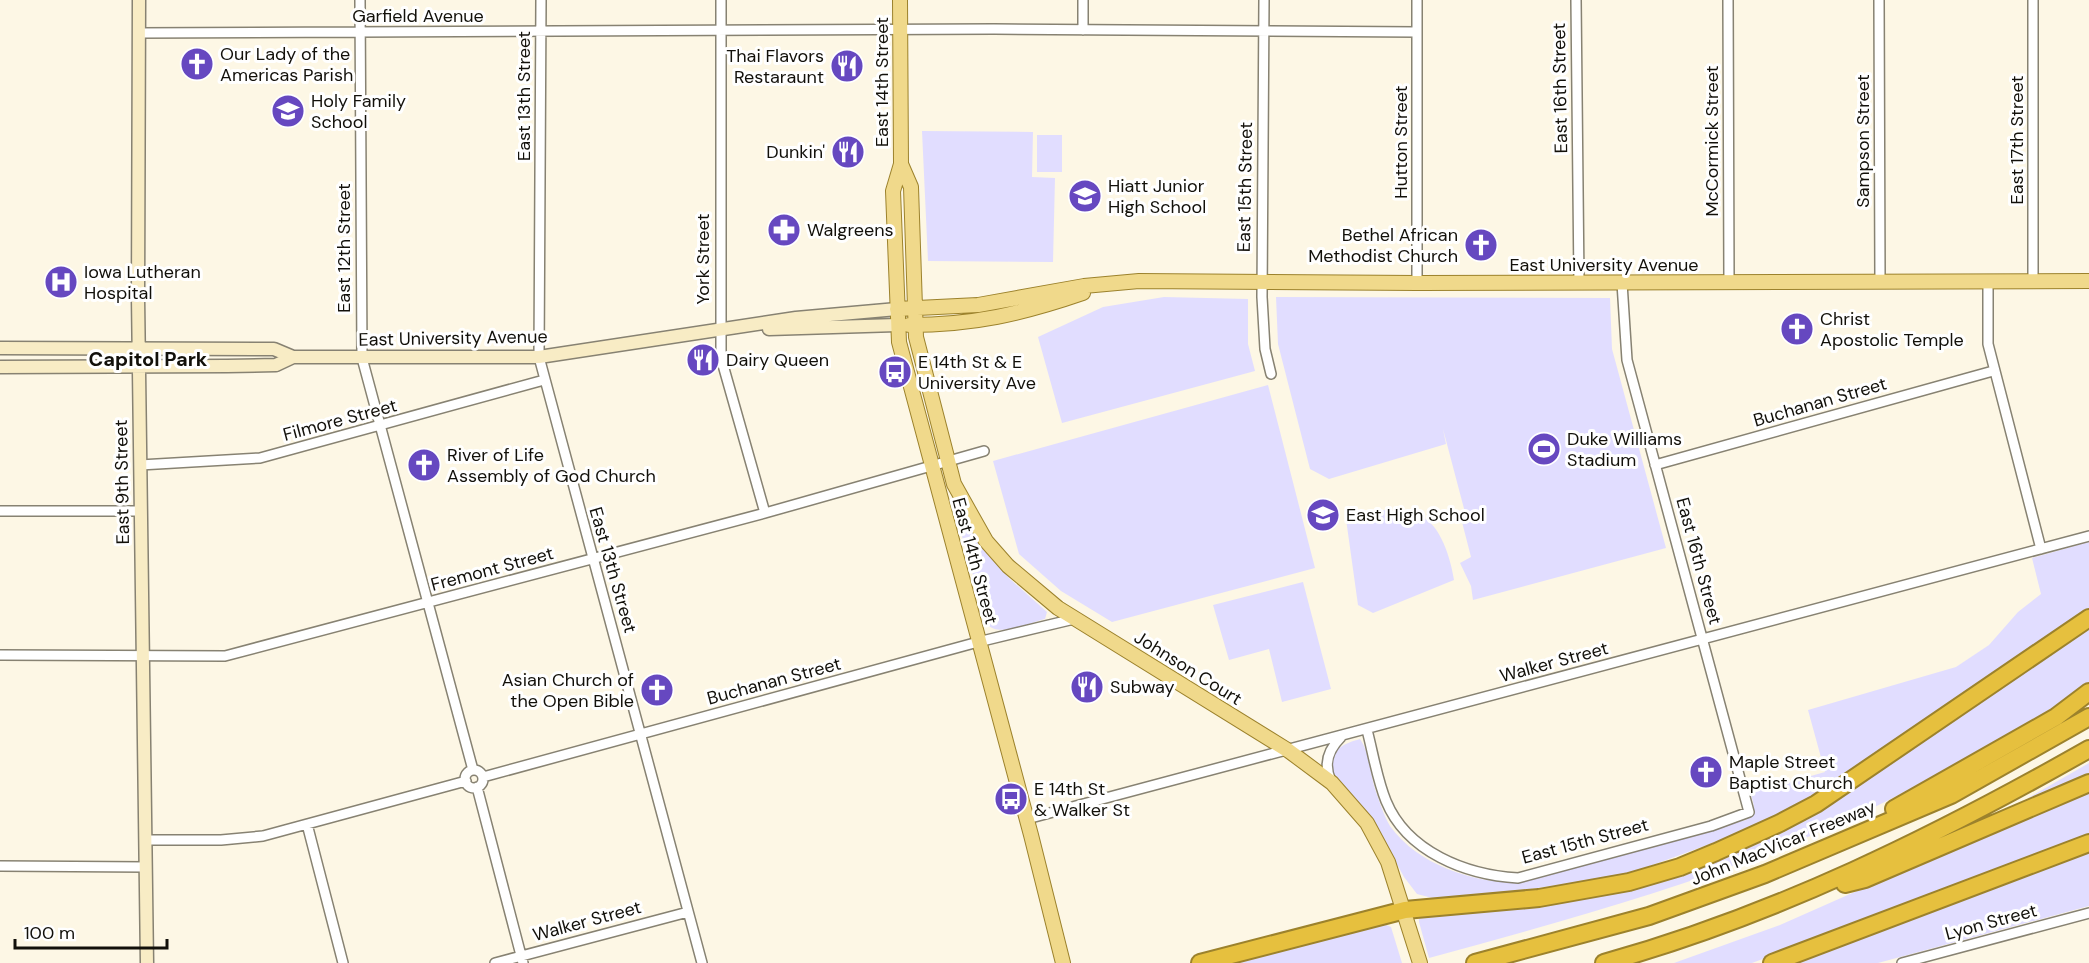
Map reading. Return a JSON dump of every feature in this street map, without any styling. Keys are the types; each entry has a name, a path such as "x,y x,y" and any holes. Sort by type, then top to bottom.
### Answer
{"highway":[{"path":"1200,963 1405,910 1581,892 1629,882 1680,867 1727,848 1816,804 2089,618"},
{"path":"1793,862 1946,780 2056,717 2089,692"},
{"name":"John MacVicar Freeway","path":"1475,963 1648,916 1709,896 1951,795 2089,717"},
{"path":"1604,963 1743,918 1807,893 1909,846 2089,750"},
{"path":"1807,893 1865,879 2089,783"},
{"path":"1772,963 2089,843"}],"main road":[{"name":"East 9th Street","path":"139,0 139,350 147,963"},
{"name":"East 14th Street","path":"900,0 901,164 892,191 899,342 1027,819 1063,963"},
{"name":"East 14th Street","path":"901,164 911,187 916,337 948,460"},
{"name":"East University Avenue","path":"0,348 274,349 292,357 539,357 796,318 978,305 1084,286 1139,281 1622,283 2089,281"},
{"name":"East University Avenue","path":"720,330 916,325 991,320 1119,284"},
{"name":"East University Avenue","path":"0,367 276,365 292,357"},
{"name":"Johnson Court","path":"948,460 954,484 986,541 1035,589 1074,619 1288,751 1332,783 1367,823 1388,862 1405,910"},
{"path":"1405,910 1420,963"}],"street":[{"name":"East 12th Street","path":"360,0 362,358 472,770"},
{"name":"East 13th Street","path":"540,0 539,357 702,963"},
{"name":"York Street","path":"721,0 721,358 765,513"},
{"path":"1083,0 1083,30"},
{"name":"East 15th Street","path":"1264,0 1262,281 1265,349 1271,374"},
{"name":"Hutton Street","path":"1417,0 1418,283"},
{"name":"East 16th Street","path":"1576,0 1579,283"},
{"name":"McCormick Street","path":"1728,0 1729,282"},
{"name":"Sampson Street","path":"1879,0 1880,282"},
{"name":"East 17th Street","path":"2033,0 2033,281"},
{"name":"Garfield Avenue","path":"139,33 720,30 1417,32"},
{"path":"1988,281 1988,344 1993,370 2041,549"},
{"name":"East 16th Street","path":"1622,283 1627,360 1749,812"},
{"name":"Buchanan Street","path":"1655,465 1993,370"},
{"name":"Filmore Street","path":"140,465 261,458 544,380"},
{"name":"Fremont Street","path":"0,655 225,656 765,513 984,451"},
{"path":"0,511 141,511"},
{"name":"Walker Street","path":"1027,819 2089,536"},
{"name":"Buchanan Street","path":"483,777 978,642 1074,619"},
{"name":"East 15th Street","path":"1366,730 1386,800 1396,821 1407,834 1414,842 1448,861 1490,876 1518,878 1711,826 1749,812"},
{"path":"1332,783 1326,763 1334,744 1343,736"},
{"path":"472,770 478,770 483,777 483,783 477,787 469,786 465,781 466,775 472,770"},
{"path":"146,840 248,838 465,781"},
{"path":"477,787 523,959"},
{"path":"307,824 343,963"},
{"path":"0,866 146,867"},
{"name":"Walker Street","path":"495,963 523,959 688,912"},
{"name":"Lyon Street","path":"1902,963 2089,913"}],"shaded area":[{"path":"922,131 1033,132 1032,177 1055,178 1053,262 928,261"},
{"path":"1037,135 1062,135 1062,172 1037,172"},
{"path":"1164,297 1248,299 1248,344 1255,371 1062,423 1038,337 1103,307"},
{"name":"Duke Williams Stadium","path":"1276,297 1610,298 1612,349 1666,548 1473,600 1471,586 1460,563 1471,557 1462,522 1467,520 1443,429 1446,444 1329,479 1310,469 1278,344"},
{"path":"1268,385 1315,568 1112,622 1061,591 1019,554 993,461"},
{"path":"951,498 987,553 1010,579 1047,612 1045,619 1006,630 992,628 987,624"},
{"path":"1383,510 1411,513 1427,520 1444,544 1454,580 1373,613 1358,605 1346,519 1362,512"},
{"path":"2089,542 2089,609 1808,799 1743,832 1625,875 1491,895 1436,899 1417,894 1404,877 1373,821 1335,779 1332,771 1331,763 1335,752 1345,744 1360,739 1366,751 1374,786 1384,814 1390,826 1402,840 1415,851 1447,869 1500,882 1517,883 1746,820 1754,808 1750,793 1825,772 1808,710 1956,667 1989,645 2018,612 2041,594 2032,558"},
{"path":"1303,582 1331,689 1282,702 1269,649 1229,660 1213,605"},
{"path":"2089,624 2089,686 1909,790 1847,820 1745,862 1641,897 1429,958 1419,922 1419,918 1426,915 1526,907 1744,846"},
{"path":"2089,763 2089,773 2028,800 2028,798"},
{"path":"2089,788 2089,834 2062,846 1752,963 1674,963 1780,925"},
{"path":"2089,849 2089,906 1878,963 1789,963"},
{"path":"1382,923 1391,927 1402,963 1225,963"}],"place":[{"name":"Our Lady of the Americas Parish","path":"197,64"},
{"name":"Thai Flavors Restaraunt","path":"847,66"},
{"name":"Holy Family School","path":"288,111"},
{"name":"Dunkin'","path":"848,152"},
{"name":"Hiatt Junior High School","path":"1085,196"},
{"name":"Walgreens","path":"784,230"},
{"name":"Bethel African Methodist Church","path":"1481,245"},
{"name":"Iowa Lutheran Hospital","path":"61,282"},
{"name":"Christ Apostolic Temple","path":"1797,329"},
{"name":"Dairy Queen","path":"703,360"},
{"name":"E 14th St & E University Ave","path":"895,372"},
{"name":"Duke Williams Stadium","path":"1544,449"},
{"name":"River of Life Assembly of God Church","path":"424,465"},
{"name":"East High School","path":"1323,515"},
{"name":"Subway","path":"1087,687"},
{"name":"Asian Church of the Open Bible","path":"657,690"},
{"name":"Maple Street Baptist Church","path":"1706,772"},
{"name":"E 14th St & Walker St","path":"1011,799"}],"district":[{"name":"Capitol Park","path":"148,359"}]}
